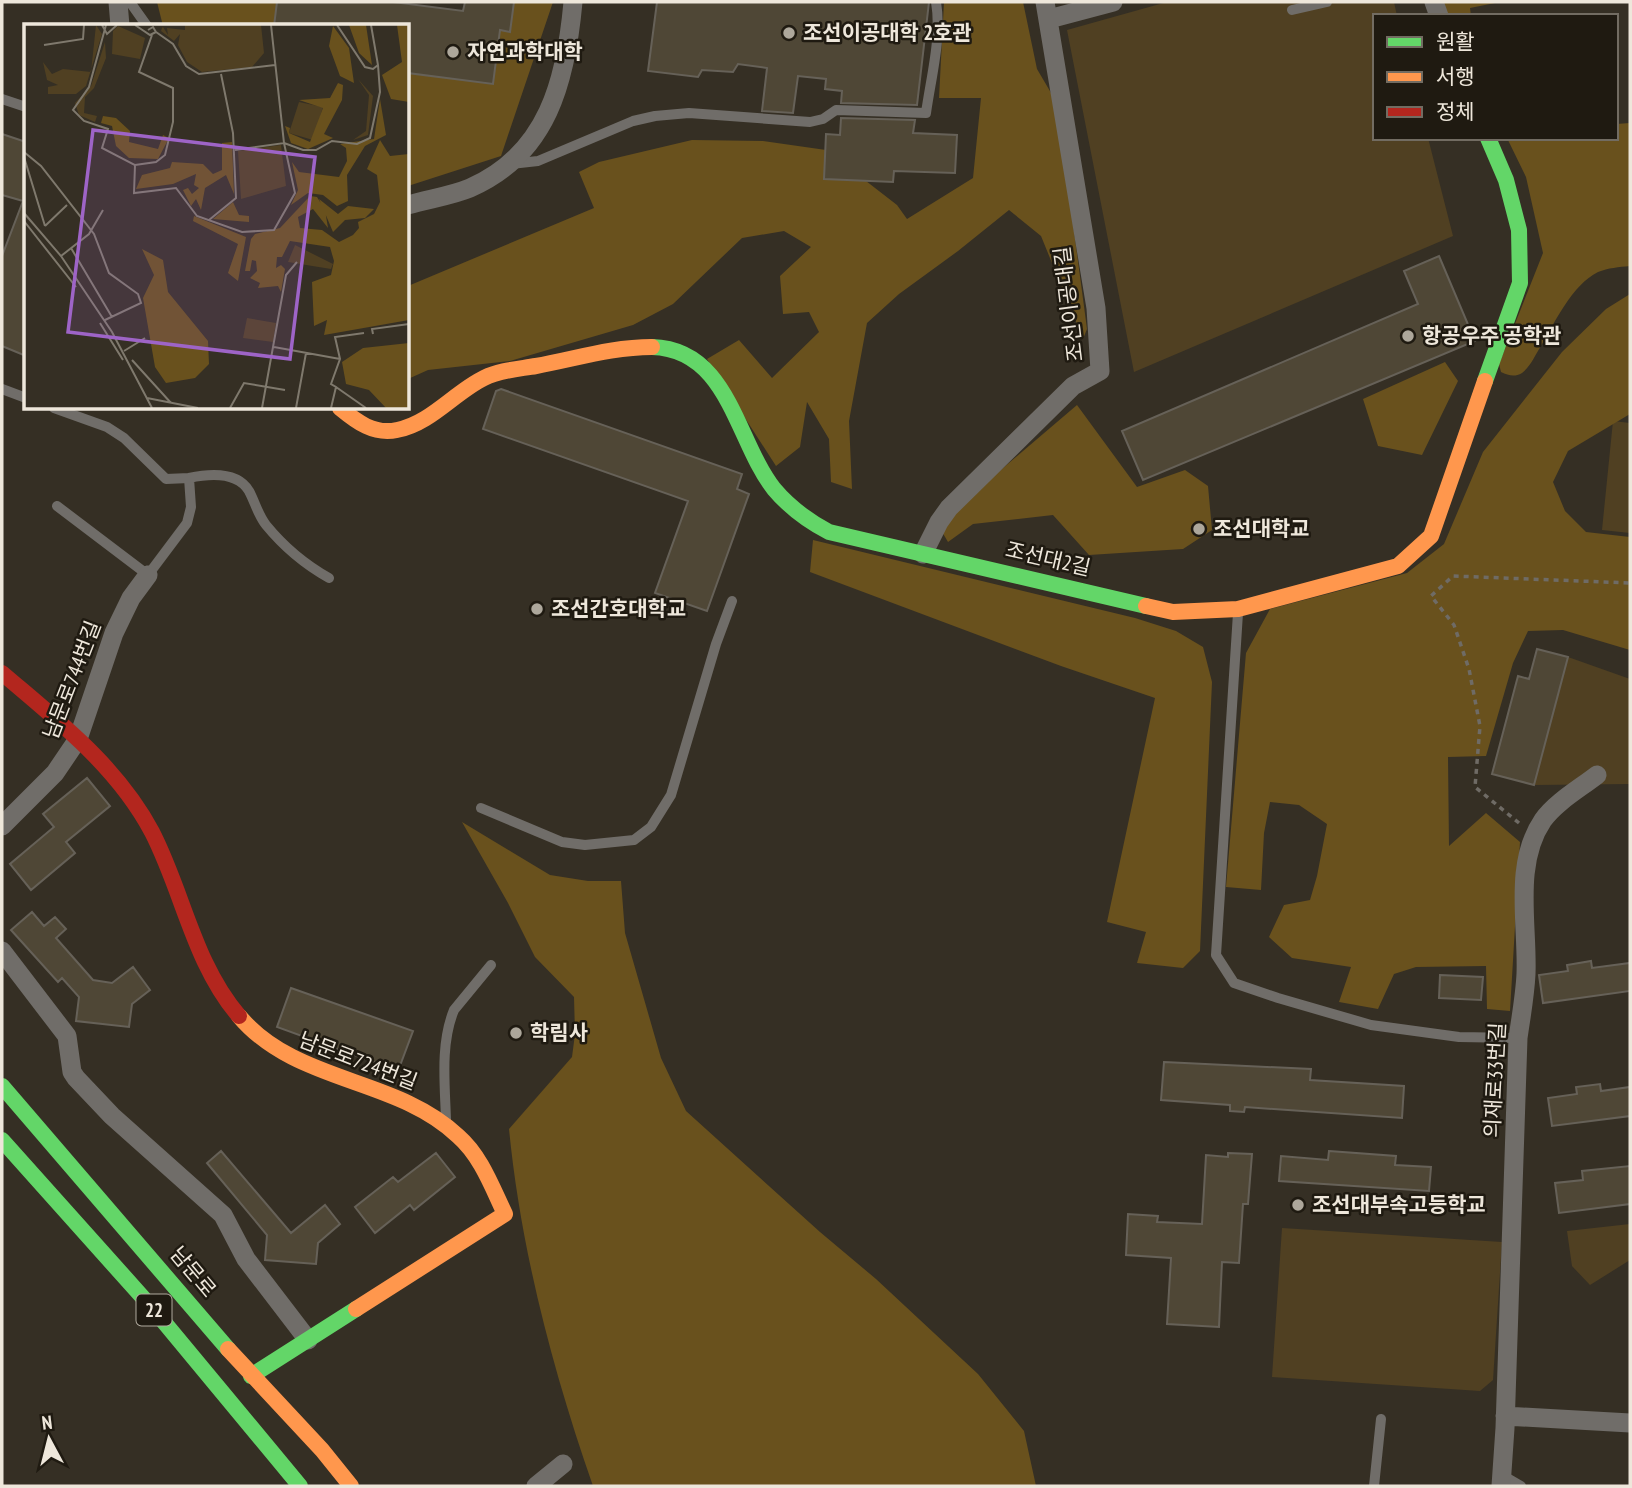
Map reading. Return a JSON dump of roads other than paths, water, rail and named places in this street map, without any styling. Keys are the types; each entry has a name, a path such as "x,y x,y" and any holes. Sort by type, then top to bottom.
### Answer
{"street":[{"path":"118,2 120,24"},
{"path":"410,204 467,189 511,164 547,117 561,77 573,2"},
{"name":"조선이공대길","path":"923,554 949,508 1073,386 1100,371 1097,308 1047,10 1113,2"},
{"name":"조선대2길","path":"342,410 356,422 372,429 402,429 419,423 486,377 629,349 657,347 675,350 693,358 710,372 719,384 765,478 778,496 802,518 829,531 1173,612 1238,609 1398,566 1431,536 1520,283 1519,230 1506,180 1489,140"},
{"name":"남문로744번길","path":"2,826 55,773 78,739 114,633 131,598 148,575"},
{"name":"남문로724번길","path":"2,673 98,757 135,803 153,835 219,990 247,1026 277,1051 297,1062 412,1104 446,1125 474,1153 505,1213 308,1339 247,1371"},
{"name":"의재로33번길","path":"1501,1480 1518,1038 1525,974 1525,880 1535,836 1543,821 1551,811 1597,775"},
{"path":"2,951 67,1036 72,1072 112,1116 223,1215 246,1259 308,1339"},
{"name":"남문로","path":"2,1086 247,1371 322,1450 351,1486"},
{"name":"22","path":"2,1140 193,1357 300,1486"},
{"path":"193,1357 195,1351 203,1349 221,1366 247,1371"},
{"path":"1505,1416 1630,1423"},
{"path":"536,1486 564,1464"}],"lane":[{"path":"130,2 146,24"},
{"path":"511,164 538,161 633,121 671,114 810,122 823,119 836,110 926,113 934,57 936,2"},
{"path":"1292,10 1327,2"},
{"path":"2,99 24,106"},
{"path":"2,389 24,397"},
{"path":"60,410 107,427 124,438 166,479 213,474 240,482 250,493 264,523 283,544 302,562 329,578"},
{"path":"57,506 148,575 187,523 191,507 189,478"},
{"path":"481,808 562,842 585,845 634,840 651,828 671,795 716,644 732,601"},
{"path":"1238,609 1216,955 1234,983 1371,1024 1459,1037 1518,1038"},
{"path":"446,1125 446,1042 450,1018 491,965"},
{"path":"1374,1486 1381,1419"},
{"path":"1501,1480 1521,1486"}],"place":[{"name":"조선이공대학 2호관","path":"789,33"},
{"name":"자연과학대학","path":"453,52"},
{"name":"항공우주 공학관","path":"1408,336"},
{"name":"조선대학교","path":"1199,529"},
{"name":"조선간호대학교","path":"537,609"},
{"name":"학림사","path":"516,1033"},
{"name":"조선대부속고등학교","path":"1298,1205"}]}
